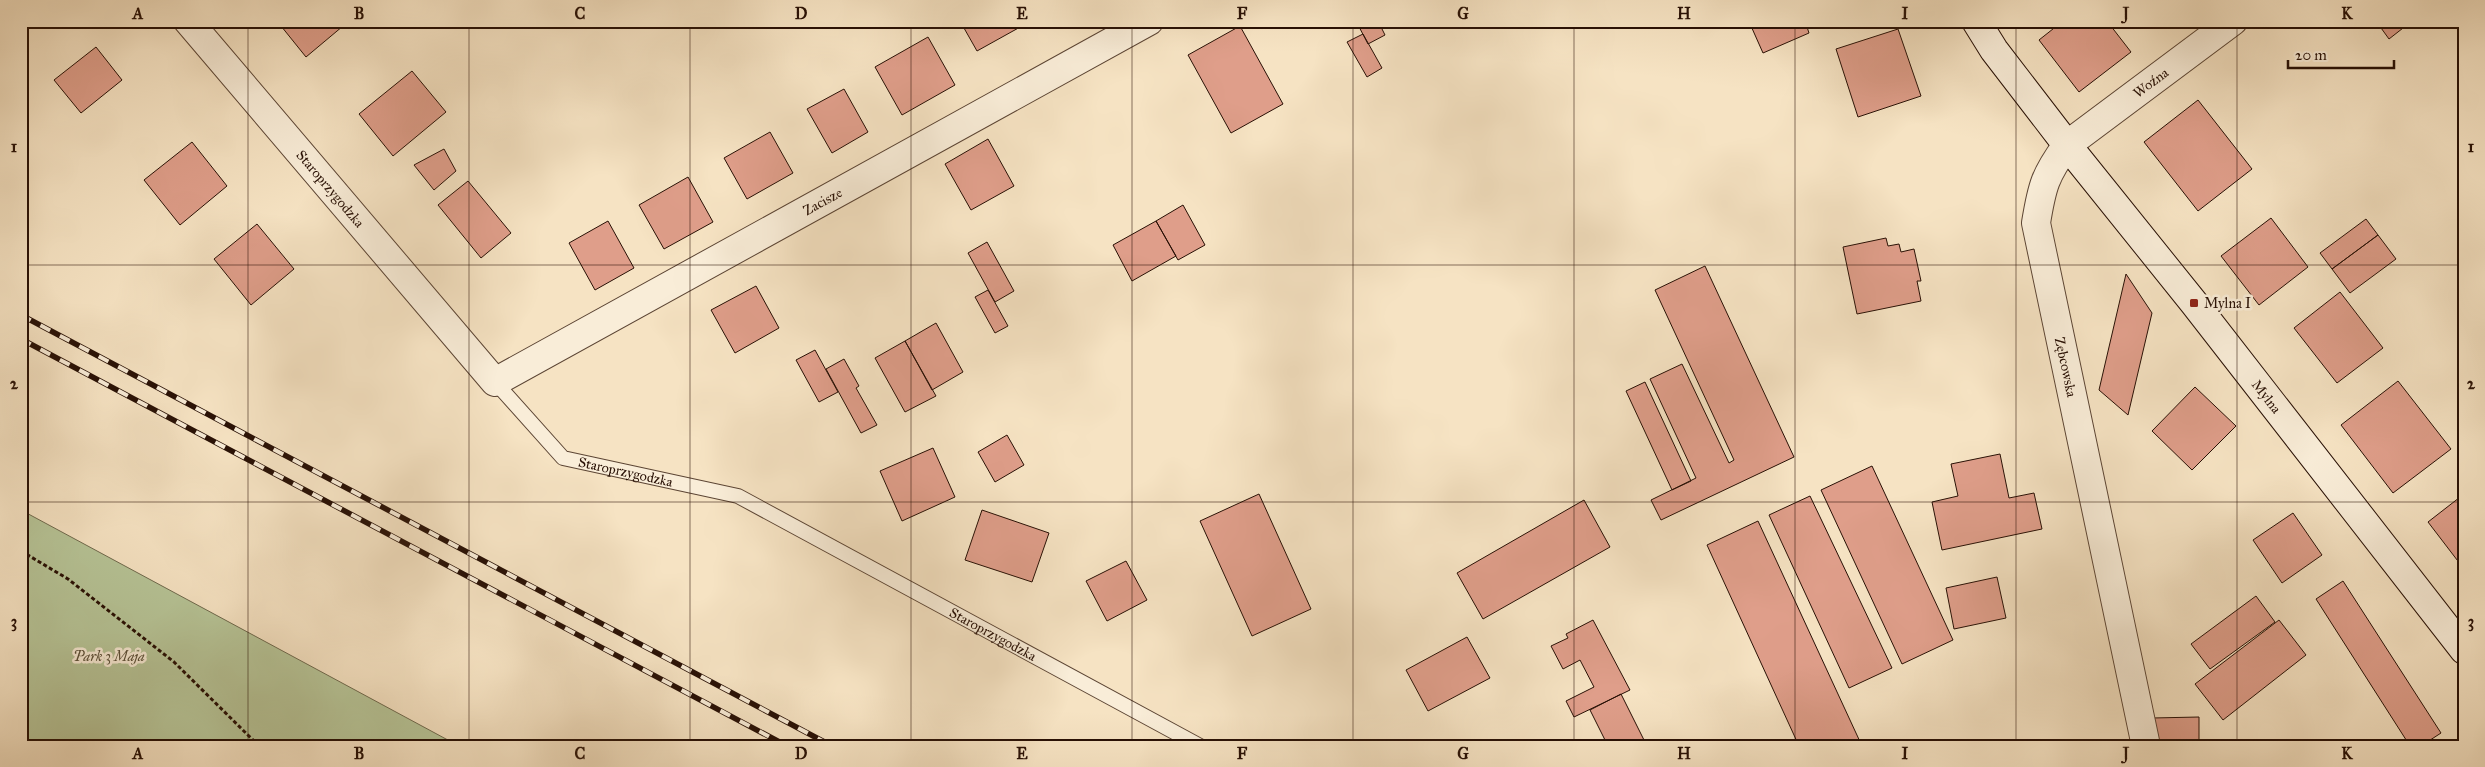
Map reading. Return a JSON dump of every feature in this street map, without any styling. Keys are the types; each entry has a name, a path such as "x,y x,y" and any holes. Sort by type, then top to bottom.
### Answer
{"street":[{"name":"Staroprzygodzka","path":"188,21 494,382"},
{"name":"Zacisze","path":"494,382 1149,21"},
{"path":"1976,21 1994,50 2067,145"},
{"name":"Woźna","path":"2067,145 2233,21"},
{"name":"Mylna","path":"2067,145 2462,642"},
{"name":"Zębcowska","path":"2067,145 2049,170 2040,196 2036,223 2146,746"}],"lane":[{"name":"Staroprzygodzka","path":"494,382 563,458 738,496 1200,746"}],"path":[{"path":"21,551 68,579 174,662 259,746"}],"green space":[{"name":"Park 3 Maja","path":"21,510 459,746 21,746"}],"building":[{"path":"277,21 349,21 306,57"},
{"path":"960,21 1031,21 977,51"},
{"path":"1356,21 1365,21 1366,23 1378,21 1385,35 1368,44"},
{"path":"1762,21 1805,21 1809,33 1763,53 1751,26"},
{"path":"2063,21 2107,21 2131,52 2079,92 2039,40"},
{"path":"2376,21 2412,21 2389,39"},
{"path":"1240,26 1283,104 1231,133 1188,55"},
{"path":"1898,29 1921,96 1858,117 1836,49"},
{"path":"1363,34 1382,68 1367,77 1347,42"},
{"path":"928,37 955,85 902,115 875,67"},
{"path":"96,47 122,80 81,113 54,80"},
{"path":"412,71 446,112 393,156 359,114"},
{"path":"844,89 868,132 832,153 807,109"},
{"path":"2198,100 2252,169 2198,211 2144,142"},
{"path":"770,132 793,173 747,199 724,158"},
{"path":"988,139 1014,186 971,210 945,164"},
{"path":"192,142 227,186 180,225 144,180"},
{"path":"444,149 456,171 434,190 414,165"},
{"path":"688,177 713,222 664,249 639,205"},
{"path":"468,181 511,233 481,258 438,205"},
{"path":"1183,205 1205,245 1178,260 1156,221"},
{"path":"2271,218 2308,267 2259,305 2221,256"},
{"path":"2366,219 2378,235 2332,269 2320,253"},
{"path":"608,221 634,268 595,290 569,243"},
{"path":"1156,221 1176,256 1132,281 1113,245"},
{"path":"257,224 294,269 251,305 214,259"},
{"path":"2378,235 2396,259 2350,293 2332,269"},
{"path":"1886,238 1888,246 1899,244 1901,252 1914,249 1921,281 1917,281 1921,301 1857,314 1843,247"},
{"path":"987,242 1014,291 995,302 968,253"},
{"path":"1705,266 1794,457 1661,520 1651,500 1696,478 1650,379 1682,364 1729,463 1734,460 1655,290"},
{"path":"2126,274 2152,313 2128,415 2099,390"},
{"path":"756,286 779,328 735,353 711,310"},
{"path":"988,290 1008,326 995,333 975,297"},
{"path":"2340,292 2383,348 2337,383 2294,328"},
{"path":"936,323 963,372 932,390 905,341"},
{"path":"905,341 936,396 905,412 875,358"},
{"path":"815,350 838,392 819,402 796,360"},
{"path":"844,359 859,386 856,388 877,425 861,433 826,369"},
{"path":"2398,381 2451,449 2393,493 2341,425"},
{"path":"1645,382 1691,481 1672,490 1626,391"},
{"path":"2195,387 2236,426 2192,470 2152,431"},
{"path":"1007,435 1024,465 995,482 978,452"},
{"path":"933,448 955,497 902,521 880,471"},
{"path":"2000,454 2009,498 2034,493 2042,529 1942,550 1932,502 1958,496 1951,464"},
{"path":"1872,466 1953,640 1902,664 1821,490"},
{"path":"1259,494 1311,609 1252,636 1200,521"},
{"path":"2464,494 2464,569 2428,522"},
{"path":"1810,496 1892,668 1849,688 1769,515"},
{"path":"1584,500 1610,547 1483,619 1457,573"},
{"path":"982,510 1049,533 1032,582 965,560"},
{"path":"2293,513 2322,555 2282,583 2253,540"},
{"path":"1758,521 1862,746 1799,746 1707,545"},
{"path":"1126,561 1147,600 1107,621 1086,581"},
{"path":"1997,577 2006,618 1954,629 1946,588"},
{"path":"2343,581 2441,733 2421,746 2410,746 2316,599"},
{"path":"2256,596 2275,622 2210,669 2191,644"},
{"path":"1593,620 1630,690 1574,717 1566,701 1594,687 1580,660 1563,669 1551,646 1568,638 1566,634"},
{"path":"2279,620 2306,655 2223,720 2195,684"},
{"path":"1467,637 1490,678 1428,711 1406,670"},
{"path":"1621,694 1647,746 1608,746 1590,710"},
{"path":"2199,717 2199,746 2152,746 2152,718"}],"railway":[{"path":"21,315 832,746"},
{"path":"21,339 787,746"}],"place":[{"name":"Mylna I","path":"2194,303"}]}
